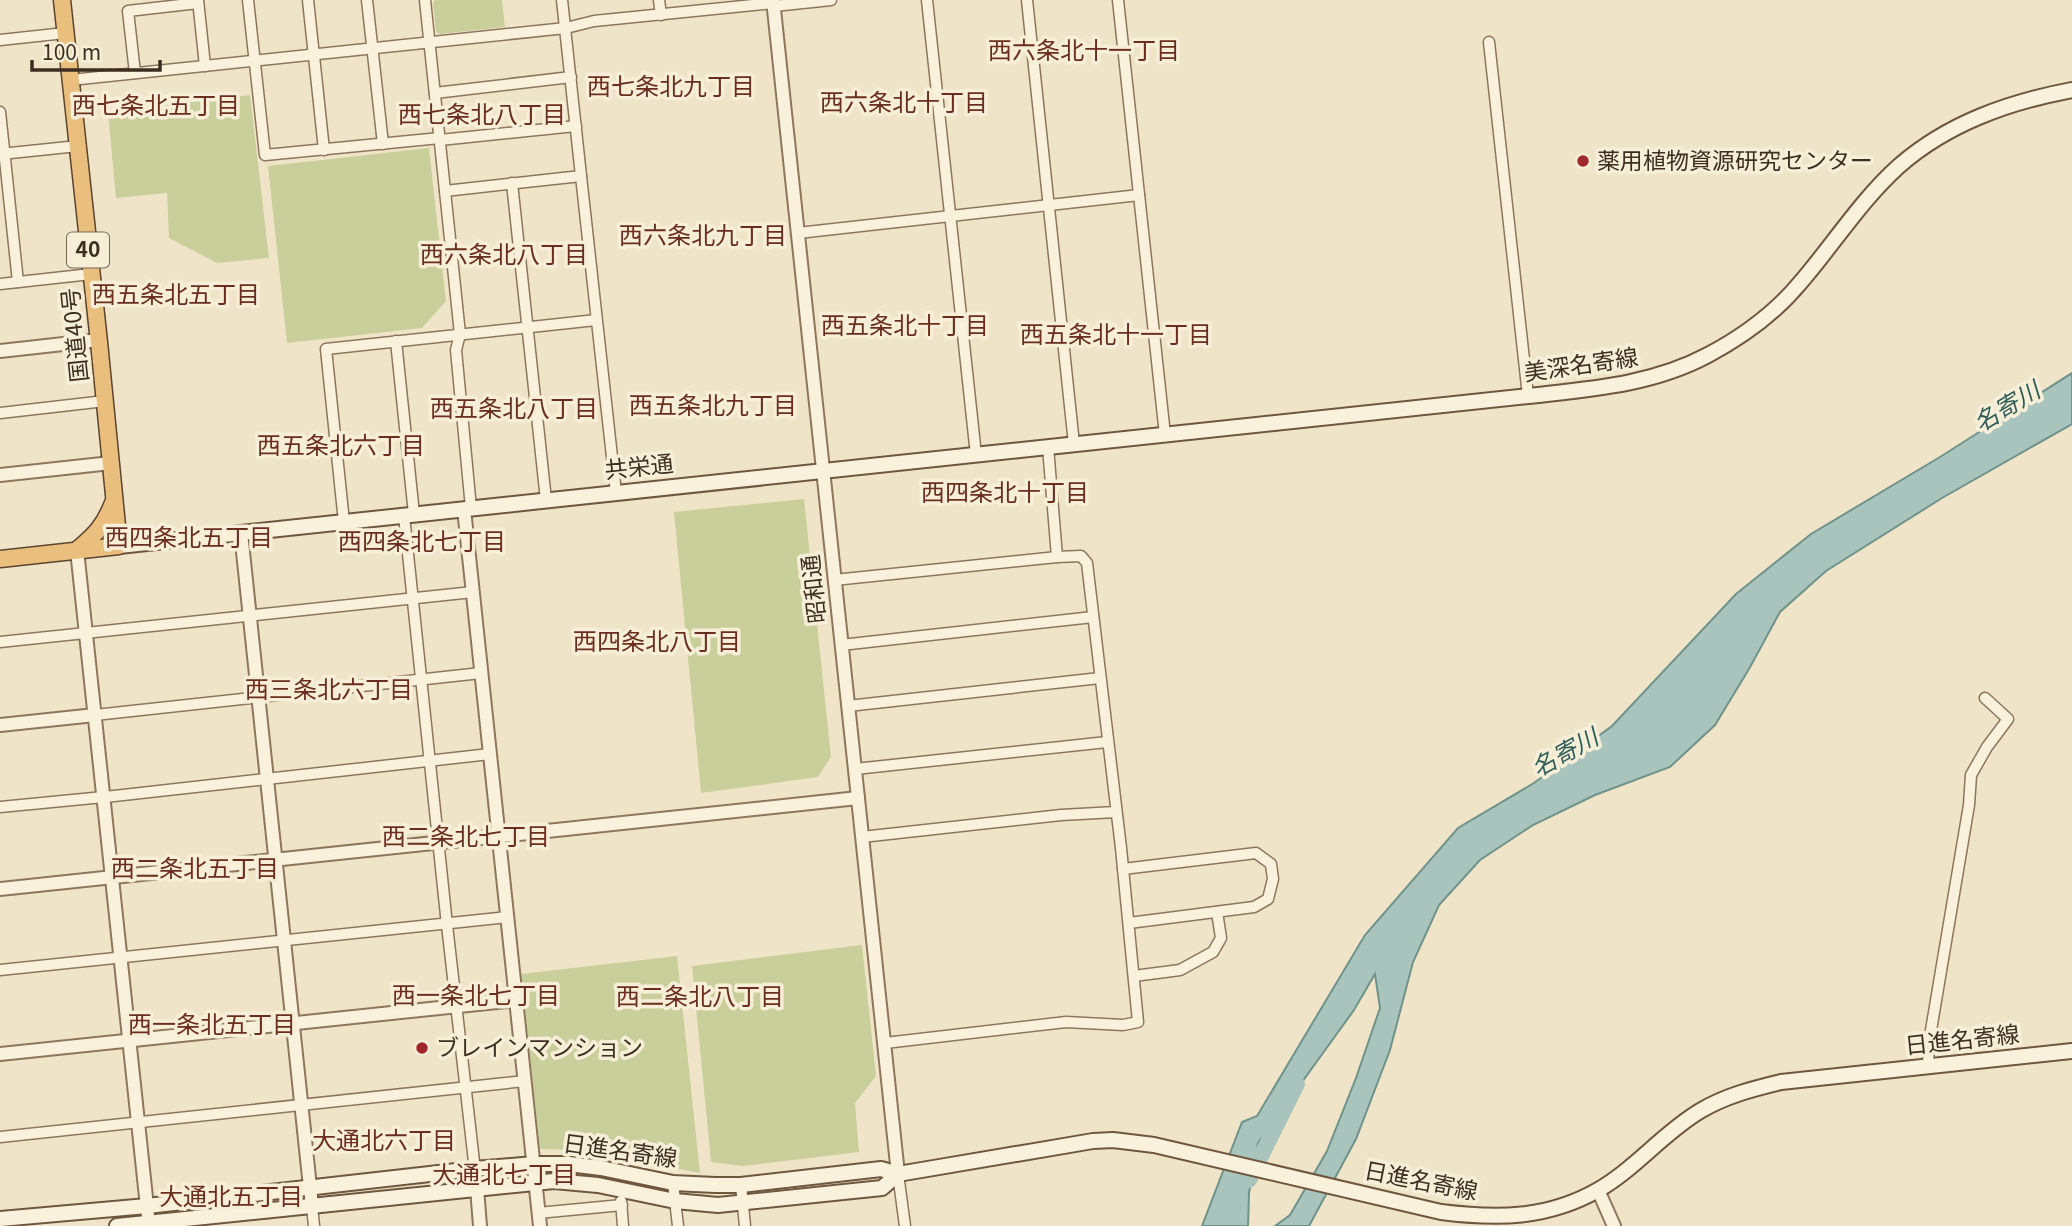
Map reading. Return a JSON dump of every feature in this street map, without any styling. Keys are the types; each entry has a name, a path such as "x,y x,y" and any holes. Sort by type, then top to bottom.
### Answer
{"highway":[{"name":"国道40号","path":"62,0 119,546"},
{"path":"77,550 97,534 107,520 114,500"},
{"path":"0,559 119,546"}],"main road":[{"name":"美深名寄線","path":"1165,435 1615,386 1672,371 1708,355 1747,331 1782,302 1880,185 1918,151 1941,135 1985,114 2030,99 2072,90"},
{"name":"共栄通","path":"119,546 1165,435"},
{"name":"日進名寄線","path":"0,1219 147,1206 311,1186 534,1164 601,1168 673,1183 741,1185 881,1169 898,1174 1093,1141 1113,1140 1154,1145 1425,1207 1465,1221 1530,1214 1570,1203 1598,1190 1629,1169 1698,1112 1723,1099 1752,1089 1781,1082 2072,1051"},
{"name":"日進名寄線","path":"117,1226 554,1181 598,1185 676,1201 718,1205 882,1188 898,1174"}],"street":[{"path":"248,0 265,155 576,127"},
{"path":"308,0 324,150"},
{"path":"367,0 383,144"},
{"path":"425,0 460,334 456,350 473,592 539,1219 622,1205"},
{"path":"562,0 616,493"},
{"path":"659,0 661,15"},
{"path":"71,80 566,28 594,21 773,3 831,0"},
{"path":"927,0 976,455"},
{"path":"1027,0 1074,444"},
{"path":"1118,0 1165,435"},
{"path":"135,73 128,11 198,1 205,66"},
{"name":"昭和通","path":"773,3 898,1174"},
{"path":"0,40 65,33"},
{"path":"1489,42 1528,396"},
{"path":"435,93 571,77"},
{"path":"0,112 2,154 18,282"},
{"path":"2,154 78,146"},
{"path":"445,191 581,176"},
{"path":"512,183 546,500"},
{"path":"798,233 1139,195"},
{"path":"0,284 91,274"},
{"path":"344,522 326,349 596,320"},
{"path":"0,351 99,340"},
{"path":"396,341 413,599 480,1226"},
{"path":"0,413 105,401"},
{"path":"1048,447 1058,557"},
{"path":"0,475 111,463"},
{"path":"241,533 314,1226"},
{"path":"77,550 149,1224"},
{"path":"834,580 1058,557 1081,556 1087,563 1135,976 1138,1023 1066,1023 885,1043"},
{"path":"0,642 473,592"},
{"path":"841,645 1093,617"},
{"path":"0,725 481,673"},
{"path":"848,706 1100,678"},
{"path":"1927,1067 1969,805 1971,775 2008,719 1985,698"},
{"path":"855,769 1107,742"},
{"path":"0,807 490,754"},
{"path":"0,889 858,798"},
{"path":"862,837 1061,815 1116,812"},
{"path":"1123,869 1256,853 1271,864 1273,879 1268,899 1254,907 1129,923"},
{"path":"1135,976 1180,970 1213,952 1221,938 1217,912"},
{"path":"0,970 508,918"},
{"path":"0,1054 516,1000"},
{"path":"0,1137 525,1081"},
{"path":"898,1174 905,1226"},
{"path":"673,1183 678,1226"},
{"path":"741,1185 745,1226"},
{"path":"620,1190 623,1226"},
{"path":"1598,1190 1614,1226"}],"green space":[{"path":"435,0 502,0 505,27 440,34 436,32"},
{"path":"250,95 269,258 217,263 169,238 167,193 116,198 108,112"},
{"path":"429,148 446,301 422,328 287,343 268,166"},
{"path":"804,499 831,757 818,777 701,793 674,512"},
{"path":"862,945 876,1076 855,1103 859,1152 743,1166 711,1162 692,966"},
{"path":"677,956 700,1173 577,1150 540,1149 521,974"}],"water":[{"path":"2072,373 2072,424 1942,498 1826,571 1780,612 1715,725 1670,767 1595,795 1533,825 1480,860 1439,905 1413,962 1390,1050 1356,1139 1309,1226 1275,1226 1290,1215 1327,1151 1356,1078 1380,1008 1375,974 1354,1010 1258,1143 1249,1193 1248,1226 1202,1226 1242,1122 1257,1116 1365,935 1458,828 1534,783 1612,726 1736,594 1811,534 1940,457"}],"waterway":[{"name":"名寄川","path":"1249,1180 1297,1084"}],"place":[{"name":"薬用植物資源研究センター","path":"1583,161"},
{"name":"ブレインマンション","path":"422,1048"}],"district":[{"name":"西六条北十一丁目","path":"1084,51"},
{"name":"西七条北九丁目","path":"671,87"},
{"name":"西六条北十丁目","path":"904,103"},
{"name":"西七条北五丁目","path":"156,106"},
{"name":"西七条北八丁目","path":"482,115"},
{"name":"西六条北九丁目","path":"703,236"},
{"name":"西六条北八丁目","path":"504,255"},
{"name":"西五条北五丁目","path":"176,295"},
{"name":"西五条北十丁目","path":"905,326"},
{"name":"西五条北十一丁目","path":"1116,335"},
{"name":"西五条北九丁目","path":"713,406"},
{"name":"西五条北八丁目","path":"514,409"},
{"name":"西五条北六丁目","path":"341,446"},
{"name":"西四条北十丁目","path":"1005,493"},
{"name":"西四条北五丁目","path":"189,538"},
{"name":"西四条北七丁目","path":"422,542"},
{"name":"西四条北八丁目","path":"657,642"},
{"name":"西三条北六丁目","path":"329,690"},
{"name":"西二条北七丁目","path":"466,837"},
{"name":"西二条北五丁目","path":"195,869"},
{"name":"西一条北七丁目","path":"476,996"},
{"name":"西二条北八丁目","path":"700,997"},
{"name":"西一条北五丁目","path":"212,1025"},
{"name":"大通北六丁目","path":"384,1141"},
{"name":"大通北七丁目","path":"504,1175"},
{"name":"大通北五丁目","path":"231,1197"}]}
